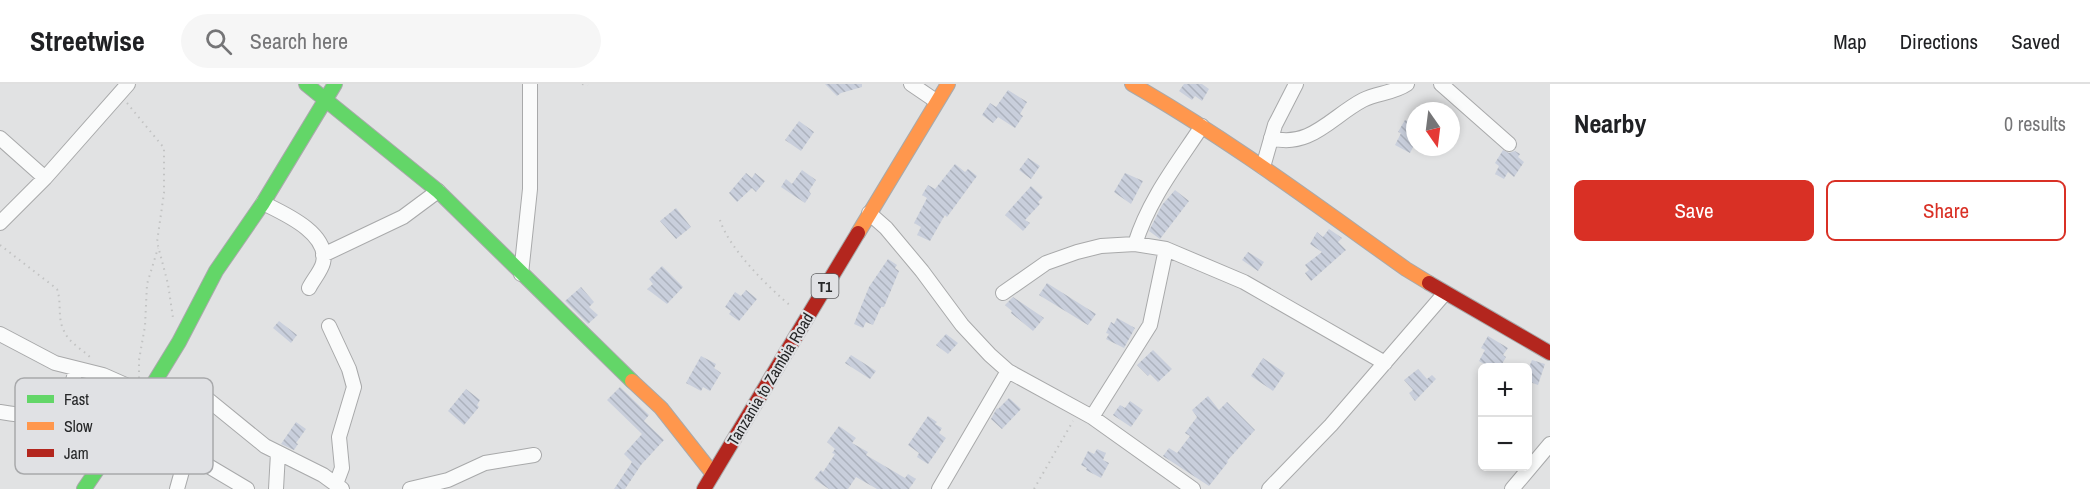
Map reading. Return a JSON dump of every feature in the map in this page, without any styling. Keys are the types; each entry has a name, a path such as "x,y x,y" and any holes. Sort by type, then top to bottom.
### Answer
{"main road":[{"path":"306,84 438,191 578,330 661,408 713,474"},
{"path":"154,378 178,342 216,271 263,203 277,176 326,102 335,84"},
{"name":"Tanzania to Zambia Road","path":"704,489 948,84"},
{"path":"1132,84 1157,97 1263,166 1406,269 1550,353"},
{"path":"84,489 94,474"}],"street":[{"path":"522,274 530,189 530,84"},
{"path":"911,84 936,102"},
{"path":"1263,166 1275,125 1296,84"},
{"path":"1271,138 1284,141 1304,138 1330,124 1364,100 1407,84"},
{"path":"1441,84 1509,144"},
{"path":"0,224 124,90"},
{"path":"1135,243 1144,215 1156,194 1202,126"},
{"path":"0,138 45,178"},
{"path":"323,255 403,217 438,191"},
{"path":"263,203 298,220 310,231 321,247 323,264 309,288"},
{"path":"869,213 886,228 922,271 962,325 1008,371 1092,417 1193,489"},
{"path":"1003,293 1046,262 1101,246 1135,243 1166,249 1244,282 1385,363"},
{"path":"1092,417 1150,325 1166,249"},
{"path":"1269,489 1331,425 1445,293"},
{"path":"213,404 265,446 323,475 339,487 342,468 339,437 354,387 349,369 329,326"},
{"path":"0,334 55,363 109,378"},
{"path":"73,378 76,369"},
{"path":"939,489 1008,371"},
{"path":"0,412 15,414"},
{"path":"1512,489 1550,444"},
{"path":"276,489 278,453"},
{"path":"410,489 448,480 485,463 534,455"},
{"path":"213,469 247,489"},
{"path":"177,489 181,474"}],"path":[{"path":"582,84 588,85"},
{"path":"124,90 164,148 164,194 157,242 168,284 178,342"},
{"path":"720,220 725,234 735,248 779,296 806,318"},
{"path":"0,245 57,289 63,331 69,340 89,356 103,375"},
{"path":"141,378 140,360 145,326 147,284 158,249"},
{"path":"1034,489 1079,411"}],"building":[{"path":"825,84 862,84 862,87 837,96"},
{"path":"1184,84 1202,84 1209,89 1202,101 1195,96 1192,100 1179,91"},
{"path":"1008,90 1027,102 1020,114 1023,116 1015,128 998,117 993,123 982,115 990,103 996,107"},
{"path":"1405,120 1406,151 1395,145 1401,133 1398,132"},
{"path":"799,121 814,132 801,151 785,140"},
{"path":"1503,150 1509,153 1515,151 1520,154 1518,157 1524,162 1514,177 1508,172 1504,179 1495,174 1499,166 1495,163"},
{"path":"1028,158 1040,166 1031,179 1019,170"},
{"path":"955,164 965,172 968,169 977,176 947,217 945,215 930,241 917,235 921,227 914,223 927,198 922,195 928,185 935,189"},
{"path":"802,170 816,180 805,203 781,187 786,179 792,184"},
{"path":"746,173 752,178 755,173 765,181 756,192 752,188 737,202 729,193"},
{"path":"1125,173 1143,181 1131,204 1114,192"},
{"path":"1031,186 1043,197 1038,202 1040,204 1025,220 1030,223 1023,231 1005,215"},
{"path":"1175,190 1189,201 1160,239 1149,231 1162,205"},
{"path":"676,208 691,227 676,239 660,221"},
{"path":"1329,229 1342,238 1338,242 1346,250 1311,281 1305,273 1309,270 1305,265 1322,252 1310,244 1317,232 1323,237"},
{"path":"1248,252 1264,262 1258,271 1242,260"},
{"path":"888,259 897,265 895,268 899,271 884,307 881,307 873,325 866,322 863,328 854,324 869,287"},
{"path":"662,266 683,287 667,304 647,289 653,284 649,279"},
{"path":"1047,283 1096,314 1088,325 1039,295"},
{"path":"581,287 594,302 589,307 598,315 588,324 565,301"},
{"path":"746,290 757,299 739,321 729,314 731,311 725,307 735,292 741,296"},
{"path":"1013,297 1044,318 1033,331 1005,305"},
{"path":"1117,318 1135,328 1124,348 1106,339 1111,322 1114,324"},
{"path":"279,321 297,335 291,343 273,328"},
{"path":"946,334 958,343 948,354 936,345"},
{"path":"1488,336 1508,348 1503,355 1506,357 1503,363 1482,363 1479,361 1485,350 1481,348"},
{"path":"1153,350 1172,369 1158,382 1137,365"},
{"path":"851,355 876,371 870,379 845,363"},
{"path":"701,356 716,364 714,368 721,373 710,391 703,387 701,391 686,383"},
{"path":"1263,358 1285,373 1273,391 1251,376"},
{"path":"1532,360 1545,364 1538,385 1532,383"},
{"path":"1418,369 1427,379 1432,375 1436,379 1415,401 1409,393 1413,390 1404,380"},
{"path":"620,387 649,415 644,421 664,440 641,465 625,489 614,489 632,462 624,454 642,434 607,400"},
{"path":"466,389 480,400 477,405 479,407 464,425 448,411"},
{"path":"1208,396 1219,410 1227,402 1255,430 1227,461 1209,486 1163,456 1169,448 1177,453 1190,436 1185,433 1197,417 1192,410"},
{"path":"1009,398 1021,409 1002,429 991,419 997,408"},
{"path":"1130,401 1143,410 1131,427 1113,415 1120,405 1125,408"},
{"path":"928,416 942,428 939,433 946,438 928,464 917,457 919,453 908,445"},
{"path":"296,422 306,429 294,450 281,444"},
{"path":"839,426 856,438 852,443 868,452 866,455 905,478 908,474 916,479 909,489 877,489 856,477 848,489 829,489 814,479 821,470 823,472 835,454 832,453 835,449 827,442"},
{"path":"1097,449 1106,453 1103,460 1109,463 1101,478 1081,465 1088,451 1094,454"}],"traffic: fast":[{"path":"306,84 438,191 632,381"},
{"path":"157,378 179,342 216,271 263,203 335,84"},
{"path":"84,489 94,474"}],"traffic: slow":[{"path":"858,233 948,84"},
{"path":"1132,84 1237,150 1429,283"},
{"path":"632,381 661,408 713,474"}],"traffic: jam":[{"path":"704,489 858,233"},
{"path":"1429,283 1550,353"}]}
